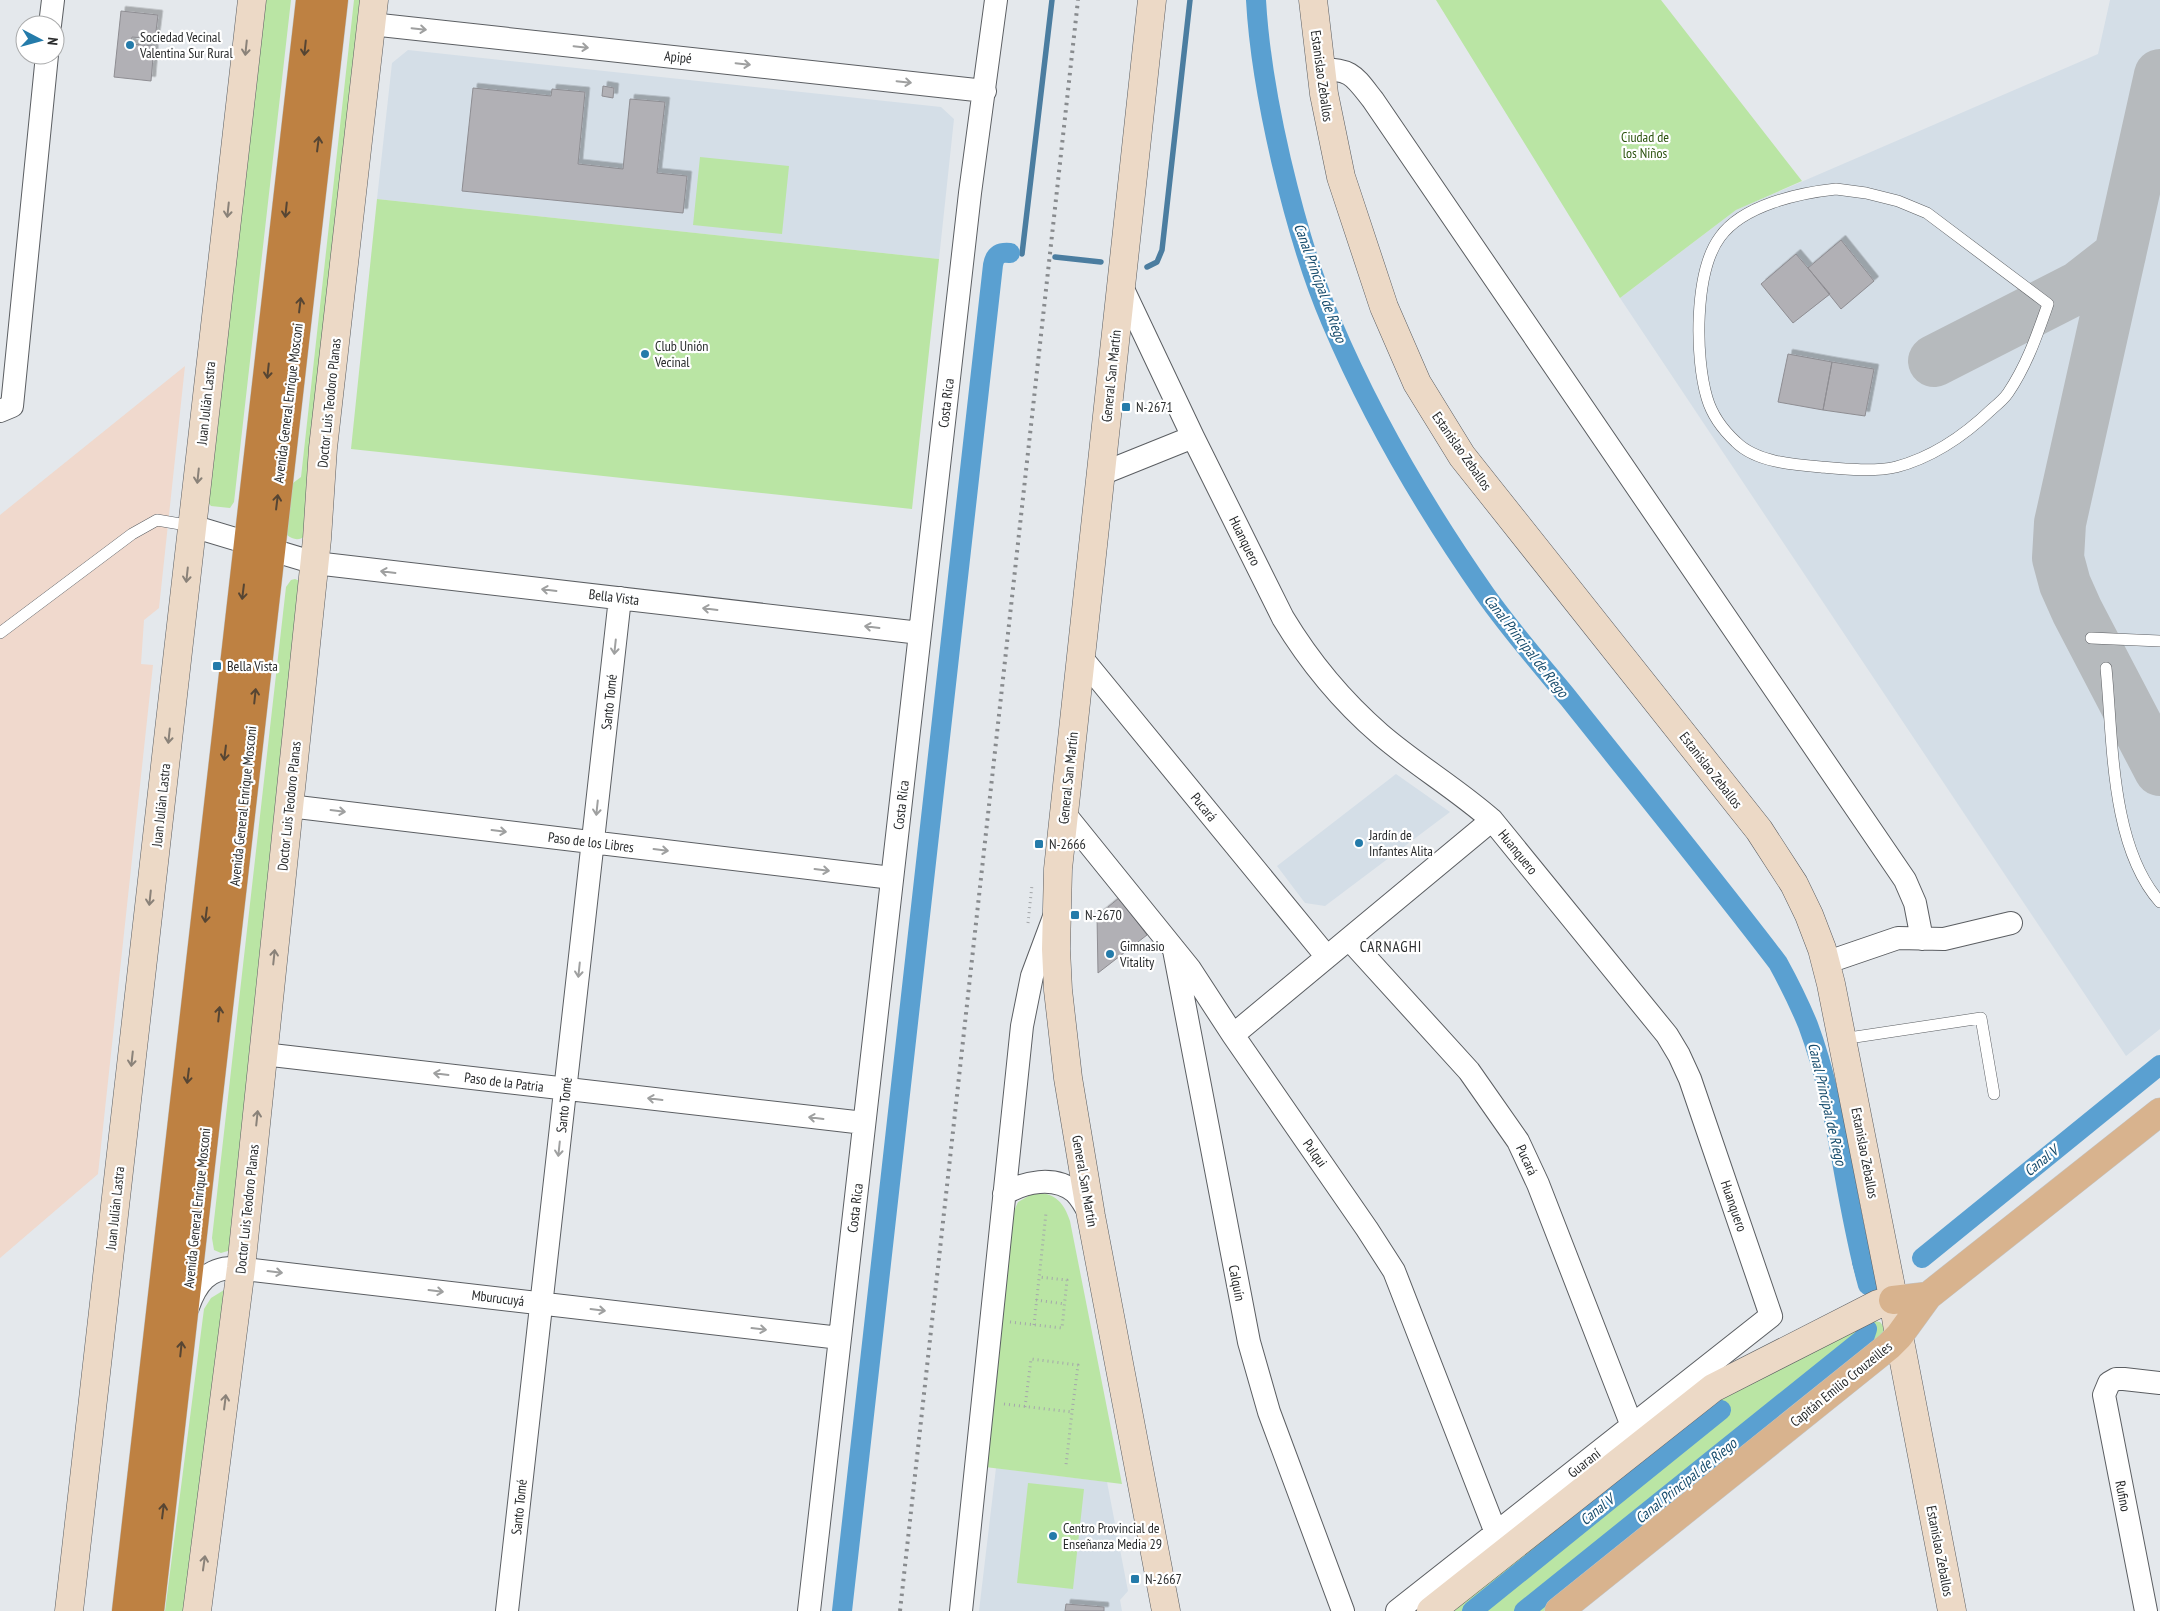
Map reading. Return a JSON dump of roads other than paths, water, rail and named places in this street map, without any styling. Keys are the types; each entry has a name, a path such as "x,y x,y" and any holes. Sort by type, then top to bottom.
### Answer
{"highway":[{"name":"Avenida General Enrique Mosconi","path":"150,1611 185,1318 260,547 310,0"},
{"name":"Avenida General Enrique Mosconi","path":"126,1611 260,547 334,0"}],"main road":[{"name":"Capitán Emilio Crouzeilles","path":"1559,1611 1899,1336 1928,1296 2160,1112"},
{"path":"1893,1300 1928,1296"}],"street":[{"path":"51,15 53,0"},
{"name":"Juan Julián Lastra","path":"69,1611 252,0"},
{"name":"Costa Rica","path":"808,1611 970,193 996,0"},
{"name":"General San Martín","path":"1152,0 1064,812 1056,909 1058,990 1062,1034 1091,1216 1166,1611"},
{"name":"Estanislao Zeballos","path":"1313,0 1320,69 1331,134 1341,177 1366,258 1400,347 1434,413 1462,456 1759,830 1794,884 1809,915 1825,963 1842,1039 1952,1611"},
{"name":"Apipé","path":"372,12 985,91"},
{"name":"Doctor Luis Teodoro Planas","path":"197,1611 240,1268 315,563 324,440 372,12"},
{"path":"0,411 12,406 46,65"},
{"path":"1320,69 1340,69 1354,76 1378,108 1906,880 1915,903 1922,939"},
{"name":"Huanquero","path":"1121,284 1193,437 1283,618 1313,664 1336,690 1381,734 1492,820 1653,1016 1679,1055 1690,1079 1771,1316"},
{"path":"1101,474 1193,437"},
{"name":"Bella Vista","path":"192,526 315,563 920,632"},
{"name":"Santo Tomé","path":"507,1611 620,598"},
{"name":"Pucará","path":"1081,657 1327,958"},
{"name":"Paso de los Libres","path":"290,806 892,878"},
{"name":"Pulqui","path":"1064,812 1172,944 1367,1228 1394,1271 1496,1533"},
{"path":"1233,1035 1492,820"},
{"path":"961,1611 1026,1002 1041,950 1056,909"},
{"path":"1825,963 1898,938 1944,939 2011,923"},
{"name":"Pucará","path":"1350,939 1469,1071 1518,1140 1538,1184 1632,1426"},
{"name":"Calquín","path":"1172,944 1249,1342 1269,1412 1343,1611"},
{"name":"Paso de la Patria","path":"263,1054 864,1123"},
{"path":"1004,1194 1016,1186 1028,1183 1052,1183 1074,1192 1091,1216"},
{"name":"Mburucuyá","path":"185,1318 195,1289 207,1275 222,1268 240,1268 840,1338"},
{"path":"1431,1611 1713,1388 1870,1308 1893,1300"},
{"name":"Guaraní","path":"1397,1611 1771,1316"},
{"name":"Rufino","path":"2146,1611 2104,1399 2105,1390 2109,1382 2116,1379 2124,1378 2160,1383"}],"lane":[{"path":"1836,189 1866,193 1898,201 1927,213 2048,304 2030,354 2007,395 1972,428 1935,453 1895,467 1851,469 1816,467 1774,460 1745,450 1719,425 1707,399 1698,353 1701,295 1709,259 1720,236 1738,220 1778,200 1808,192 1836,189"},
{"path":"0,634 132,534 157,520 192,526"},
{"path":"2091,638 2160,641"},
{"path":"2106,668 2118,798 2124,830 2147,886 2160,902"},
{"path":"1842,1039 1981,1018 1994,1094"}],"waterway":[{"path":"1022,254 1052,0"},
{"path":"1147,267 1157,262 1162,250 1190,0"},
{"name":"Canal Principal de Riego","path":"1256,0 1262,61 1291,201 1316,282 1347,357 1401,462 1441,529 1485,594 1778,963 1805,1017 1818,1056 1834,1121 1868,1285"},
{"path":"842,1611 993,265 998,254 1010,253"},
{"path":"1055,257 1101,262"},
{"name":"Canal V","path":"1922,1258 2160,1065"},
{"name":"Canal Principal de Riego","path":"1860,1256 1855,1263 1860,1281"},
{"name":"Canal Principal de Riego","path":"1524,1611 1864,1338 1867,1329"},
{"name":"Canal V","path":"1472,1611 1721,1410"}],"railway":[{"path":"900,1611 1078,0"}],"place":[{"name":"Sociedad Vecinal Valentina Sur Rural","path":"130,45"},
{"name":"Club Unión Vecinal","path":"645,354"},
{"name":"N-2671","path":"1126,407"},
{"name":"Bella Vista","path":"217,666"},
{"name":"Jardín de Infantes Alita","path":"1359,843"},
{"name":"N-2666","path":"1039,844"},
{"name":"N-2670","path":"1075,915"},
{"name":"Gimnasio Vitality","path":"1110,954"},
{"name":"Centro Provincial de Enseñanza Media 29","path":"1053,1536"},
{"name":"N-2667","path":"1135,1579"}],"district":[{"name":"CARNAGHI","path":"1391,947"}],"park label":[{"name":"Ciudad de los Niños","path":"1645,146"}]}
